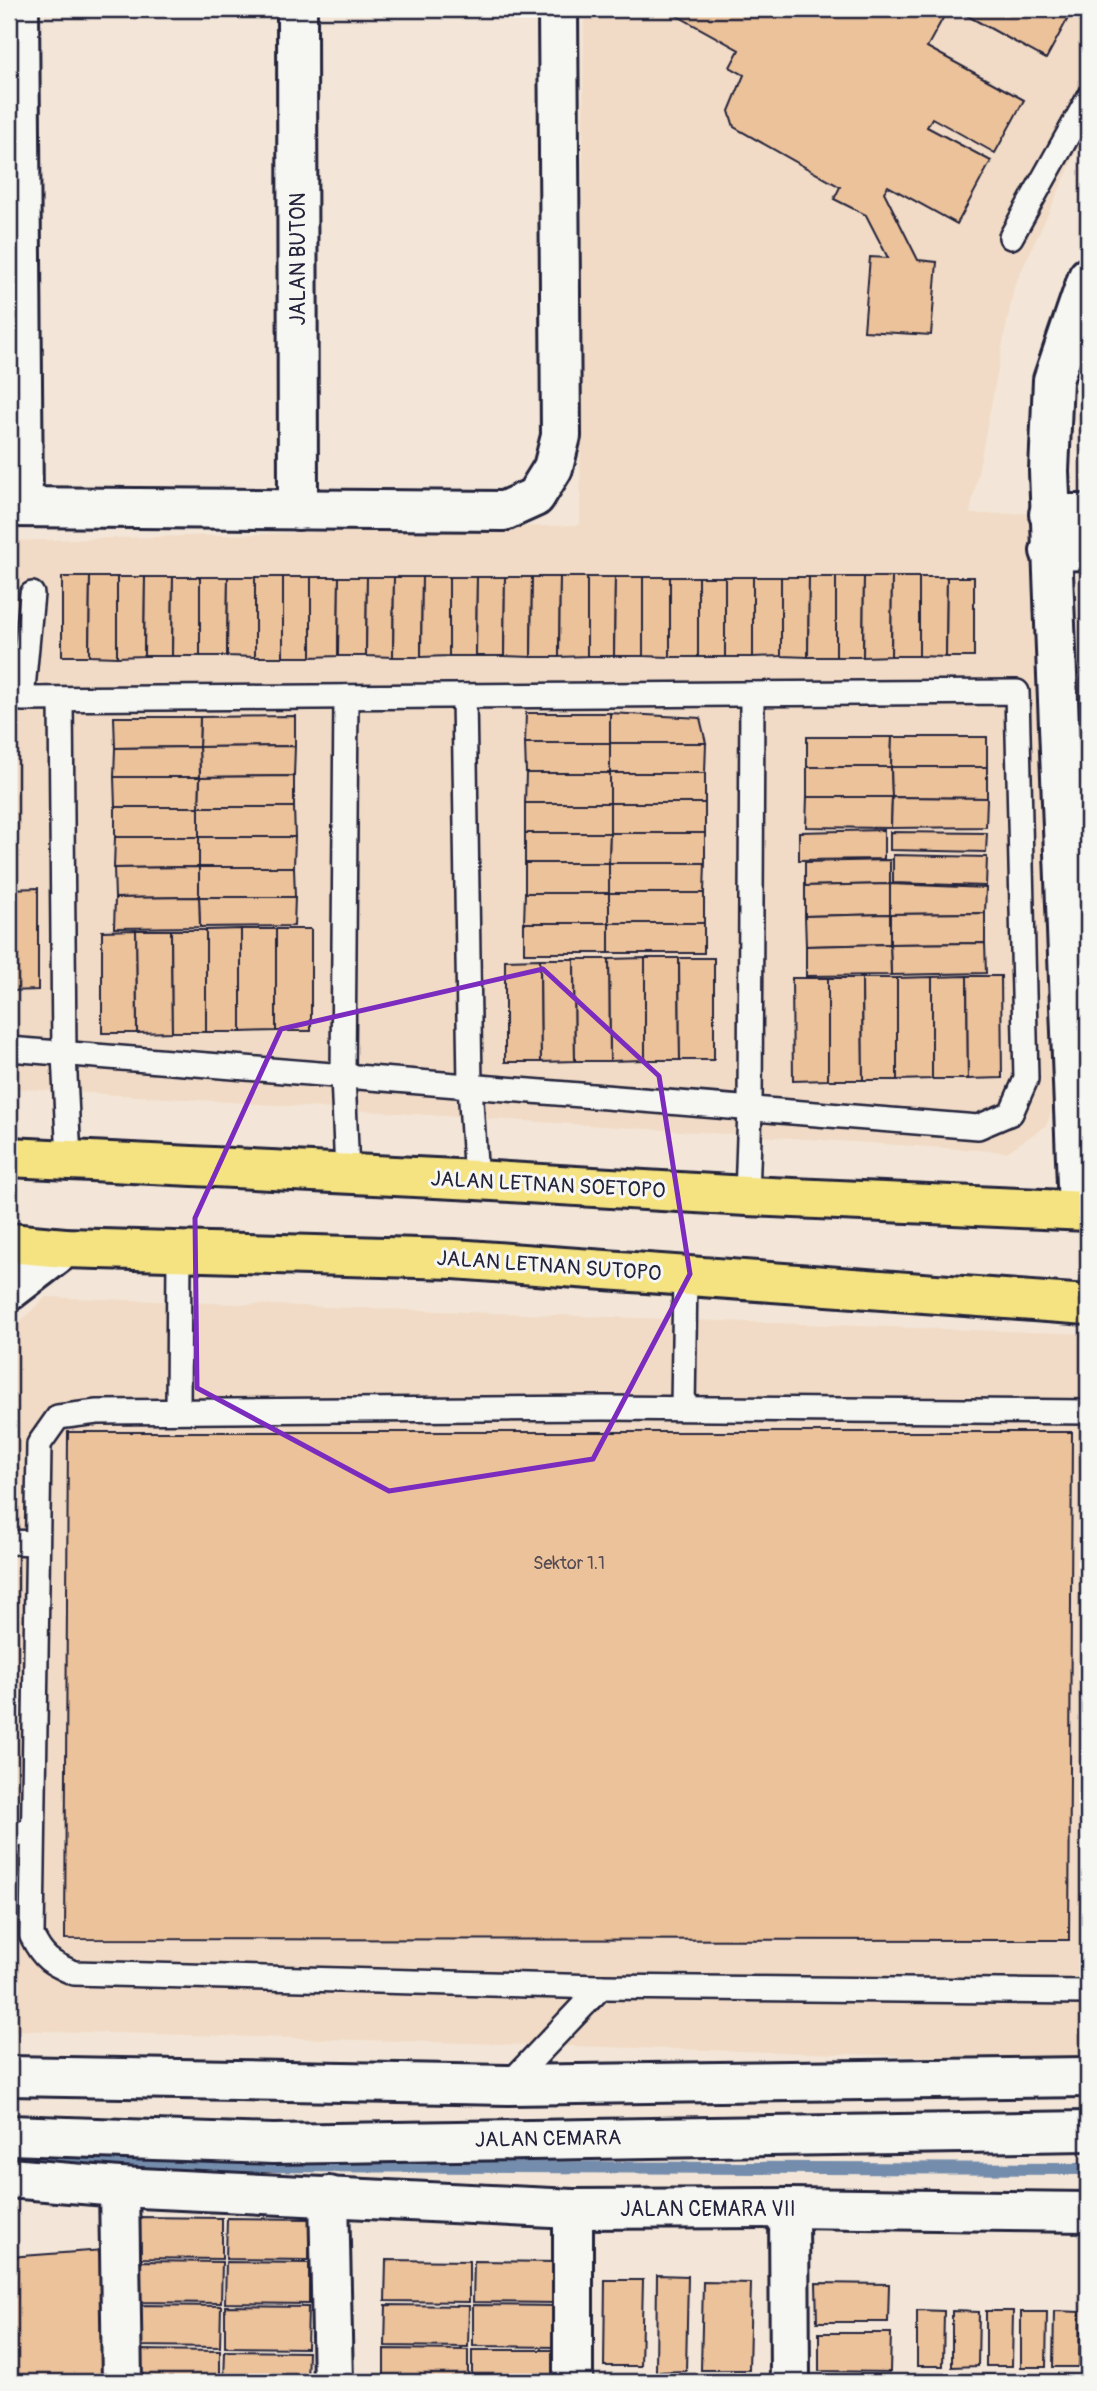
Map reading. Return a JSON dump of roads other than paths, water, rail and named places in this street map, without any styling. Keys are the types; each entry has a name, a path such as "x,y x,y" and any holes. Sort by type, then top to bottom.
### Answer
{"main road":[{"name":"JALAN LETNAN SOETOPO","path":"9,1157 747,1196 1083,1210"},
{"name":"JALAN LETNAN SUTOPO","path":"9,1243 65,1248 454,1259 1088,1305"}],"street":[{"path":"19,9 16,507 504,511 535,497 553,468 561,436 558,9"},
{"name":"JALAN BUTON","path":"297,9 298,510"},
{"path":"1083,1210 1049,471 1053,380 1088,277"},
{"path":"1050,532 1088,514"},
{"path":"1050,532 1088,550"},
{"path":"9,1291 65,1248"},
{"path":"9,2076 508,2085 1088,2077"},
{"name":"JALAN CEMARA","path":"9,2135 273,2144 1088,2131"},
{"name":"JALAN CEMARA VII","path":"9,2178 119,2187 573,2209 789,2208 1088,2212"},
{"path":"119,2187 122,2382"},
{"path":"329,2196 333,2382"},
{"path":"789,2208 790,2382"},
{"path":"573,2209 573,2382"}],"lane":[{"path":"1012,237 1088,99"},
{"path":"9,1049 978,1127 1011,1113 1027,1079 1017,692 22,699 32,594"},
{"path":"747,1196 750,1108 752,694"},
{"path":"464,696 470,1086 476,1180"},
{"path":"346,697 343,1075 347,1174"},
{"path":"61,700 64,1054 69,1160"},
{"path":"178,1411 179,1251"},
{"path":"683,1408 685,1275"},
{"path":"1088,1412 683,1408 97,1412 58,1417 38,1444 32,1936 41,1954 54,1964 74,1973 601,1987 1088,1992"},
{"path":"9,1542 37,1543"},
{"path":"9,1838 33,1829"},
{"path":"508,2085 601,1987"}],"waterway":[{"path":"9,2155 238,2166 1088,2169"}]}
